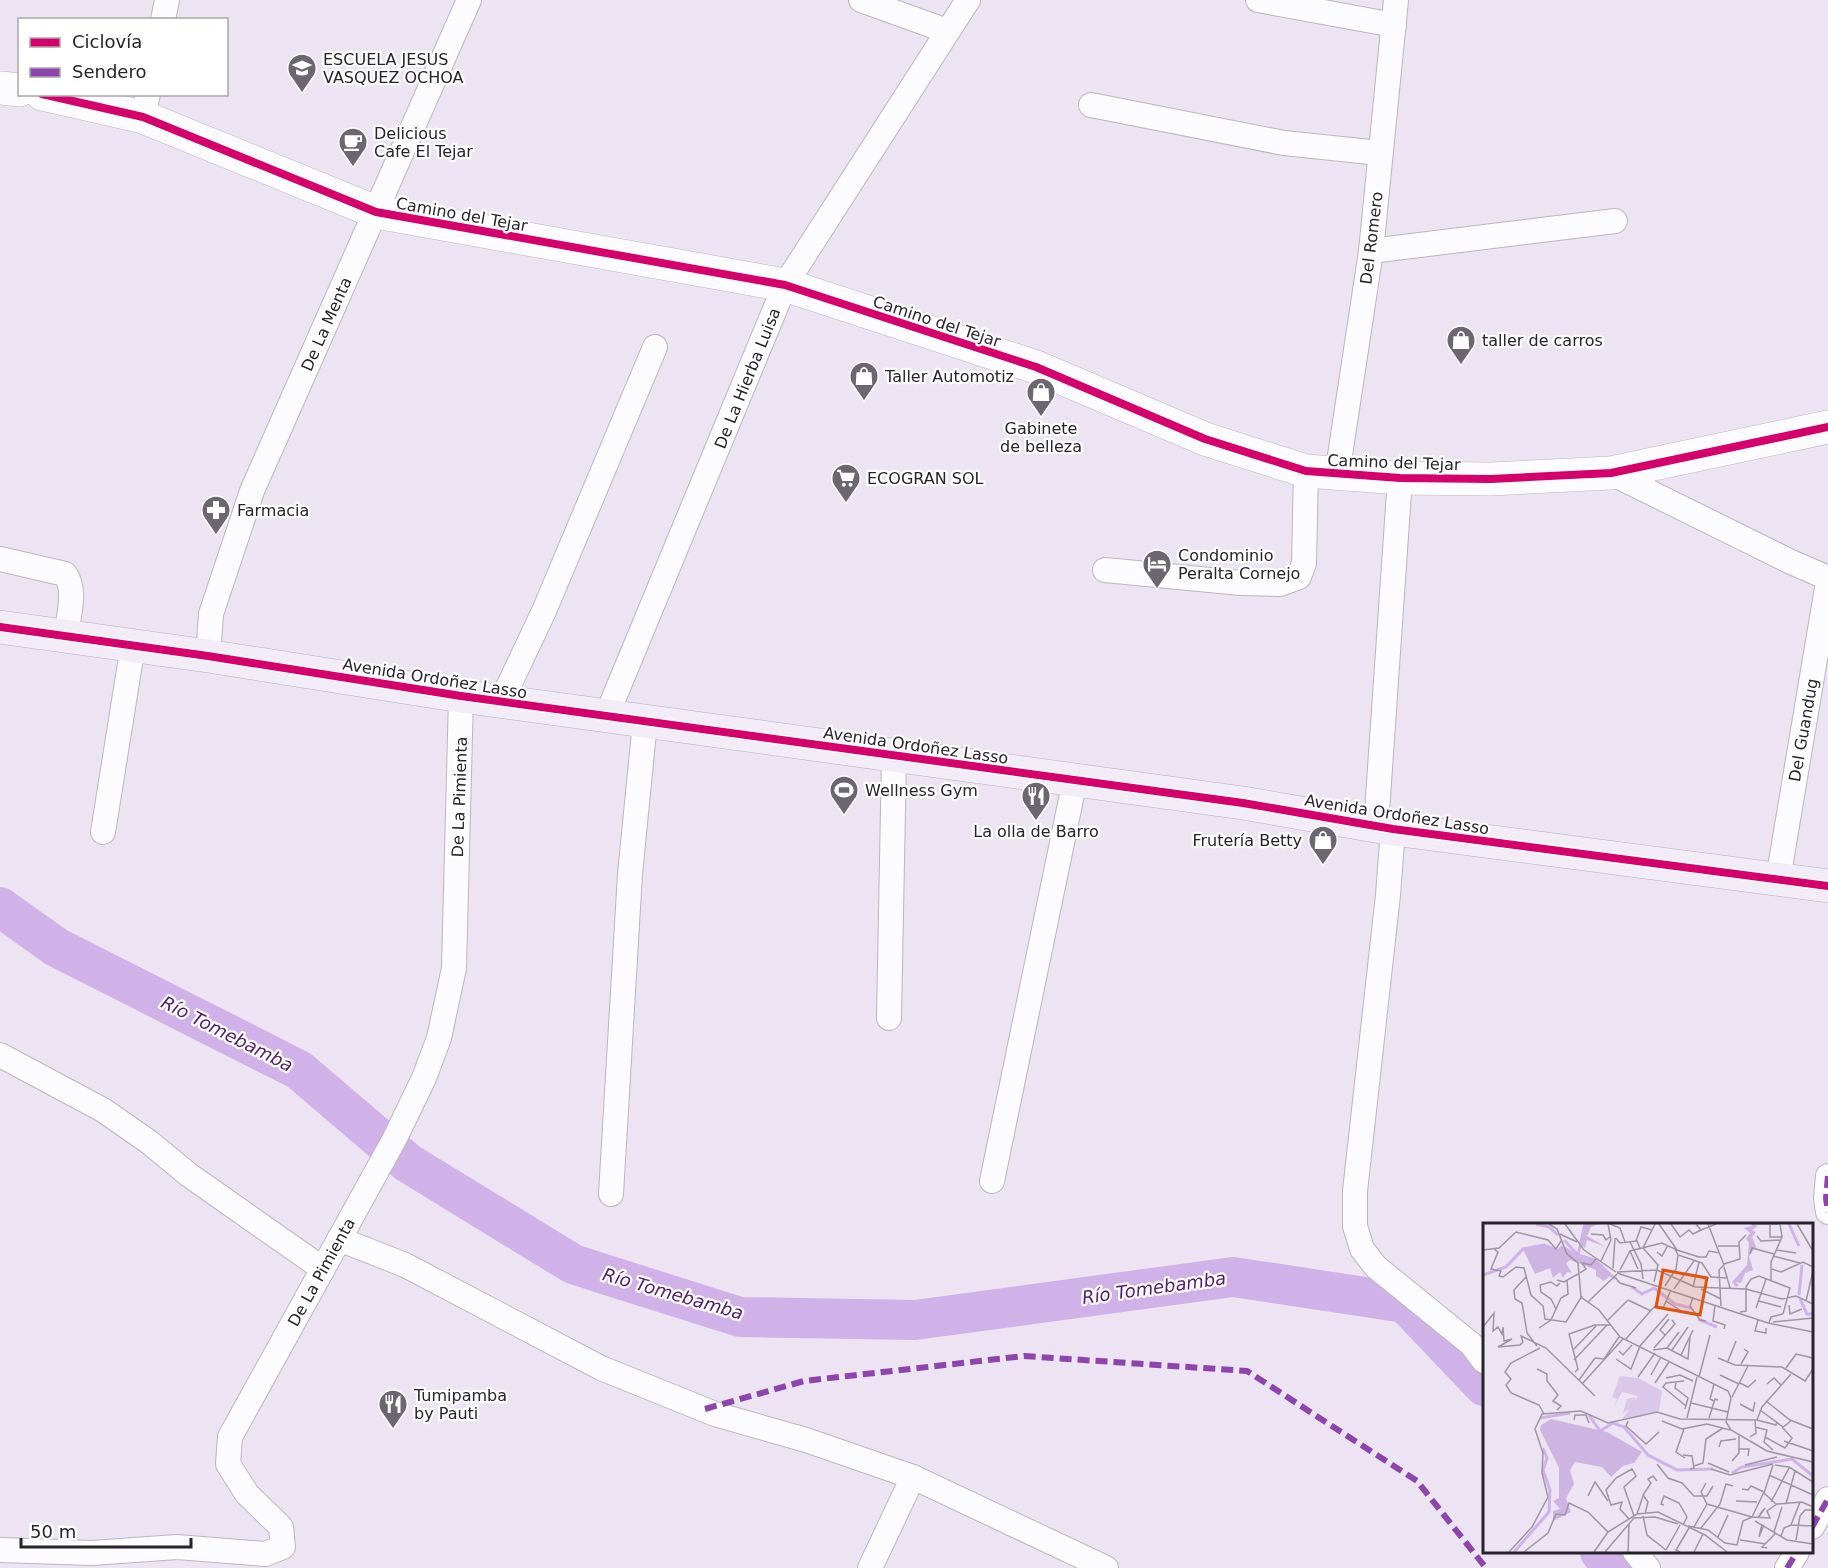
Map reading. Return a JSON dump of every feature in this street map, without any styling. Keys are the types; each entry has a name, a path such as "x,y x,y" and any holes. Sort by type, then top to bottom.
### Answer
{"main road":[{"name":"Avenida Ordoñez Lasso","path":"0,627 134,645 606,717 1243,803 1385,828 1828,886"}],"street":[{"path":"163,18 167,0"},
{"name":"De La Menta","path":"208,656 211,614 252,491 469,0"},
{"path":"861,0 947,31"},
{"name":"De La Hierba Luisa","path":"606,717 785,285 968,0"},
{"path":"1258,0 1394,25"},
{"name":"Del Romero","path":"1105,570 1241,583 1280,584 1299,577 1304,563 1321,473 1371,251 1396,0"},
{"path":"0,88 18,90"},
{"name":"Camino del Tejar","path":"59,96 146,106 376,212 785,285 1036,367 1205,439 1321,473 1491,479 1611,473 1828,427"},
{"path":"1091,105 1284,143 1380,153"},
{"path":"1371,251 1614,221"},
{"path":"501,702 544,611 655,347"},
{"path":"1611,473 1828,580"},
{"path":"1400,477 1385,828 1388,895 1355,1191 1355,1226 1362,1249 1376,1267 1471,1344 1483,1359"},
{"path":"0,559 65,574 70,581 71,593 66,636"},
{"name":"Del Guandug","path":"1778,879 1828,580"},
{"path":"103,832 134,645"},
{"name":"De La Pimienta","path":"0,1550 92,1553 177,1547 265,1554 283,1547 281,1527 247,1494 228,1464 230,1437 394,1140 424,1078 439,1038 454,968 461,696"},
{"path":"611,1194 630,874 645,722"},
{"path":"889,1018 894,756"},
{"path":"992,1181 1075,780"},
{"path":"0,1055 103,1110 149,1142 189,1175 323,1269"},
{"path":"1828,1176 1826,1198 1828,1212"},
{"path":"339,1239 405,1265 601,1368 715,1413 806,1440 913,1477 1106,1568"},
{"path":"870,1568 913,1477"},
{"path":"1813,1525 1828,1499"},
{"path":"1637,1553 1648,1568"},
{"path":"1787,1568 1796,1553"}],"waterway":[{"name":"Río Tomebamba","path":"0,907 56,947 299,1070 408,1163 573,1264 610,1276 740,1317 915,1320 1233,1277 1405,1303 1483,1385"},
{"name":"Río Tomebamba","path":"1601,1553 1616,1568"}],"marked path":[{"path":"1828,1176 1826,1198 1828,1212"},
{"path":"705,1409 804,1381 1024,1356 1247,1371 1417,1481 1486,1568"},
{"path":"1813,1525 1828,1499"},
{"path":"1787,1568 1796,1553"}],"cycle path":[{"path":"51,96 143,117 376,212 785,285 1036,367 1205,439 1306,471 1400,478 1491,479 1611,473 1828,427"},
{"path":"0,627 208,656 461,696 1243,803 1393,829 1828,886"}],"place":[{"name":"ESCUELA JESUS VASQUEZ OCHOA","path":"302,94"},
{"name":"Delicious Cafe El Tejar","path":"353,168"},
{"name":"taller de carros","path":"1461,366"},
{"name":"Taller Automotiz","path":"864,402"},
{"name":"Gabinete de belleza","path":"1041,418"},
{"name":"ECOGRAN SOL","path":"846,504"},
{"name":"Farmacia","path":"216,536"},
{"name":"Condominio Peralta Cornejo","path":"1157,590"},
{"name":"Wellness Gym","path":"844,816"},
{"name":"La olla de Barro","path":"1036,822"},
{"name":"Frutería Betty","path":"1323,866"},
{"name":"Tumipamba by Pauti","path":"393,1430"}]}
